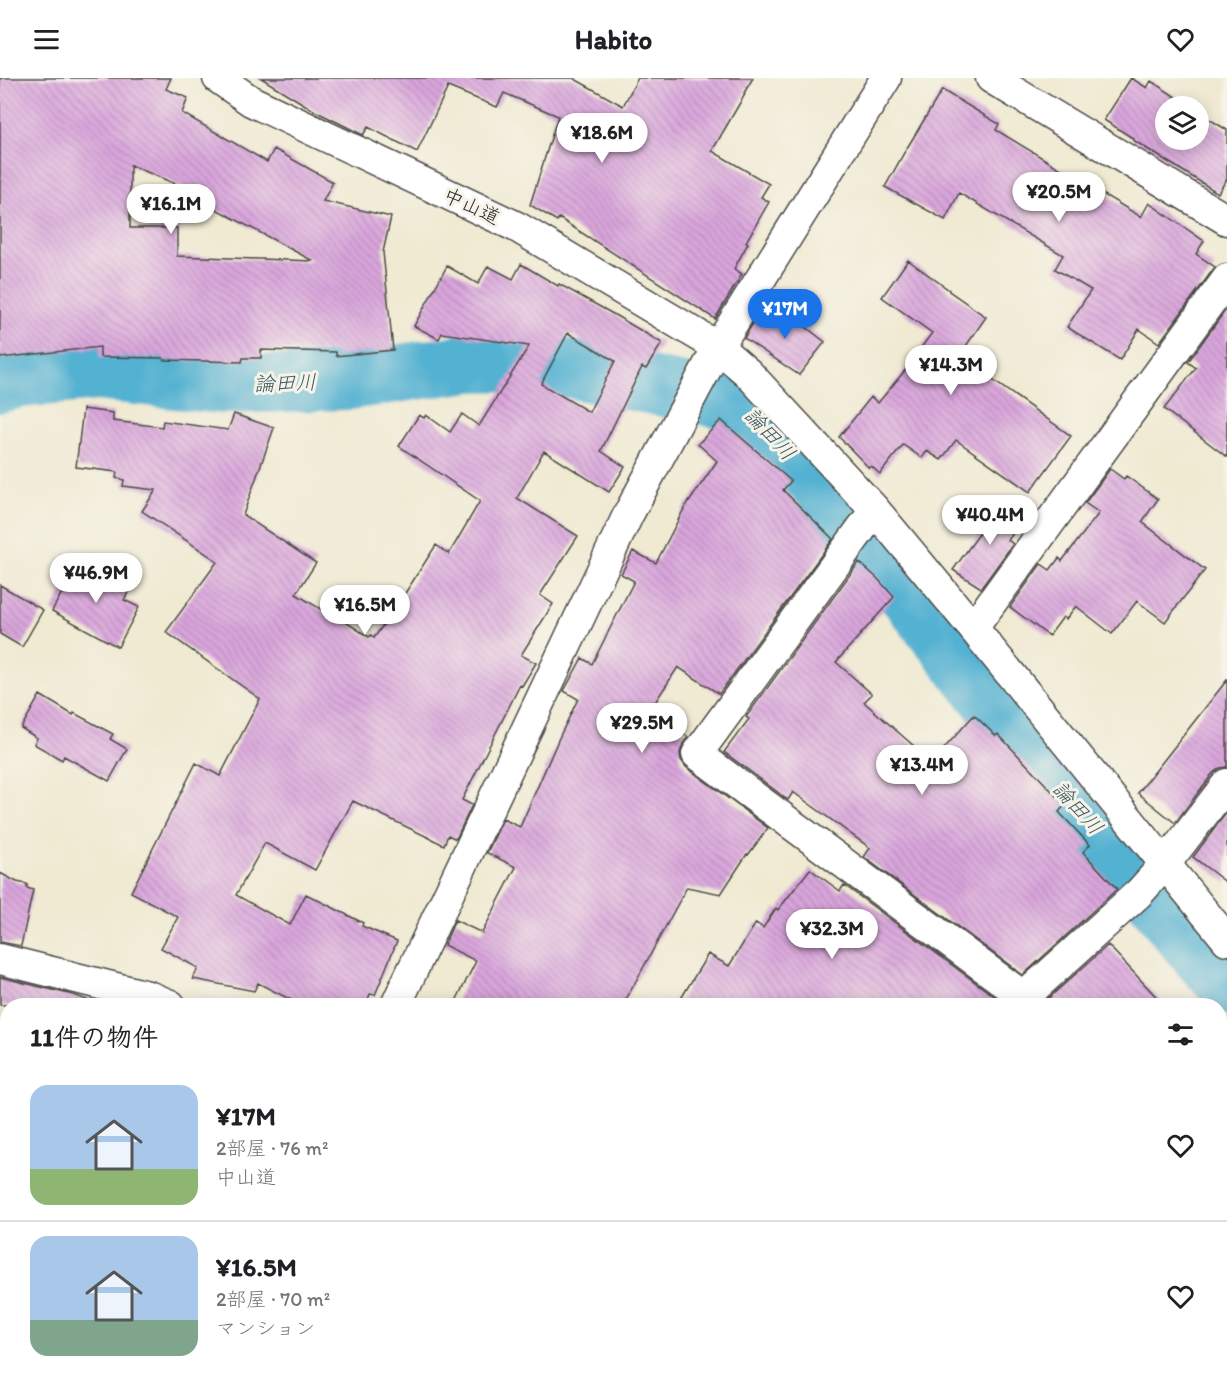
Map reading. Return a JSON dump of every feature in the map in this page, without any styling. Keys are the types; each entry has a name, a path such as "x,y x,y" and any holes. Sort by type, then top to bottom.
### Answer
{"street":[{"name":"中山道","path":"218,78 251,101 517,227 718,347 748,373 863,526 974,628 1153,877 1227,940"},
{"path":"399,998 628,515 718,347 886,78"},
{"path":"991,78 1227,220"},
{"path":"974,628 1227,279"},
{"path":"863,526 697,754 1024,997 1153,877 1227,784"},
{"path":"0,959 153,998"}],"building":[{"path":"0,78 171,78 166,89 188,98 182,113 267,162 274,149 333,182 323,201 391,217 383,252 393,350 336,356 336,352 261,350 261,358 243,358 242,362 100,357 100,347 0,358","holes":["130,165 190,190 188,194 313,261 177,256 177,228 130,228"]},
{"path":"261,78 573,78 623,106 638,78 753,78 712,151 769,184 761,197 769,202 746,242 748,243 734,269 742,274 715,319 559,218 557,221 530,205 558,116 504,93 497,107 448,87 417,152 368,127 363,135 315,111"},
{"path":"1131,78 1147,88 1151,81 1174,96 1155,96 1155,150 1209,150 1209,119 1227,130 1227,179 1218,193 1104,120"},
{"path":"942,90 999,124 996,130 1141,217 1149,203 1204,241 1196,254 1215,267 1159,343 1139,329 1120,360 1067,327 1091,290 1055,269 1063,255 959,193 945,220 885,187"},
{"path":"908,260 986,317 959,356 1071,436 1030,492 956,440 941,460 927,451 922,458 903,445 880,474 871,466 869,468 839,437 871,397 878,403 922,350 920,349 932,333 882,297"},
{"path":"521,264 662,343 646,369 642,367 601,451 625,467 609,492 544,451 517,498 578,536 540,595 553,604 521,655 536,663 522,686 520,685 462,800 472,805 456,839 448,835 444,845 353,801 315,870 265,843 236,895 290,925 306,894 363,923 362,926 397,941 375,995 370,994 369,998 287,998 258,983 254,991 193,979 198,968 161,948 178,917 131,892 196,763 220,776 260,699 166,632 217,562 142,511 156,490 123,486 124,480 116,478 117,472 76,467 83,409 113,413 113,421 162,427 163,421 228,430 234,414 274,428 243,515 316,563 296,594 340,621 341,619 374,638 436,545 449,554 480,501 399,446 419,415 424,418 426,415 450,432 462,414 479,426 529,346 442,333 439,339 414,326 447,266 478,284 488,266 513,279","holes":["568,333 615,361 589,412 541,384"]},
{"path":"763,307 777,318 783,309 825,342 799,375 744,338"},
{"path":"1227,308 1227,457 1164,409 1196,368 1188,362"},
{"path":"721,420 791,481 783,490 833,539 719,694 678,667 650,710 688,737 680,753 681,760 686,767 768,828 747,854 721,894 687,887 627,998 458,998 476,961 444,945 455,920 482,933 516,867 487,853 503,819 520,827 578,699 564,691 582,658 592,664 634,581 621,574 633,551 656,563 688,501 717,461 698,444"},
{"path":"1110,469 1124,479 1126,476 1158,499 1142,522 1205,570 1165,622 1137,601 1112,634 1076,606 1066,619 1063,617 1049,636 1010,607 1041,564 1050,570 1059,558 1062,561 1099,513 1085,503"},
{"path":"1003,501 1025,517 1008,540 1013,544 981,588 953,570"},
{"path":"80,559 110,576 108,580 129,591 124,600 139,607 118,647 52,611"},
{"path":"859,562 894,597 836,662 872,694 864,702 932,762 974,715 996,736 998,734 1065,805 1059,812 1090,845 1083,852 1117,889 1023,975 864,857 870,848 793,792 788,800 724,752 749,719 746,717"},
{"path":"0,585 43,610 22,647 0,634"},
{"path":"1227,680 1227,767 1220,768 1213,773 1175,823 1138,793"},
{"path":"40,695 73,715 74,713 113,734 110,739 127,749 109,781 64,756 62,760 34,744 37,738 21,728"},
{"path":"1227,812 1227,883 1193,857"},
{"path":"810,869 840,891 844,885 997,998 681,998 708,954 729,966 756,923 763,928 776,908 778,910"},
{"path":"0,873 17,882 27,884 27,888 33,890 21,946 0,942"},
{"path":"1108,945 1157,998 1049,998"},
{"path":"0,977 82,998 0,998"}],"waterway":[{"name":"論田川","path":"0,384 19,379 96,372 222,385 349,381 468,363 535,362 743,404 747,414 773,436 826,491 1079,813 1096,827 1227,986"}]}
